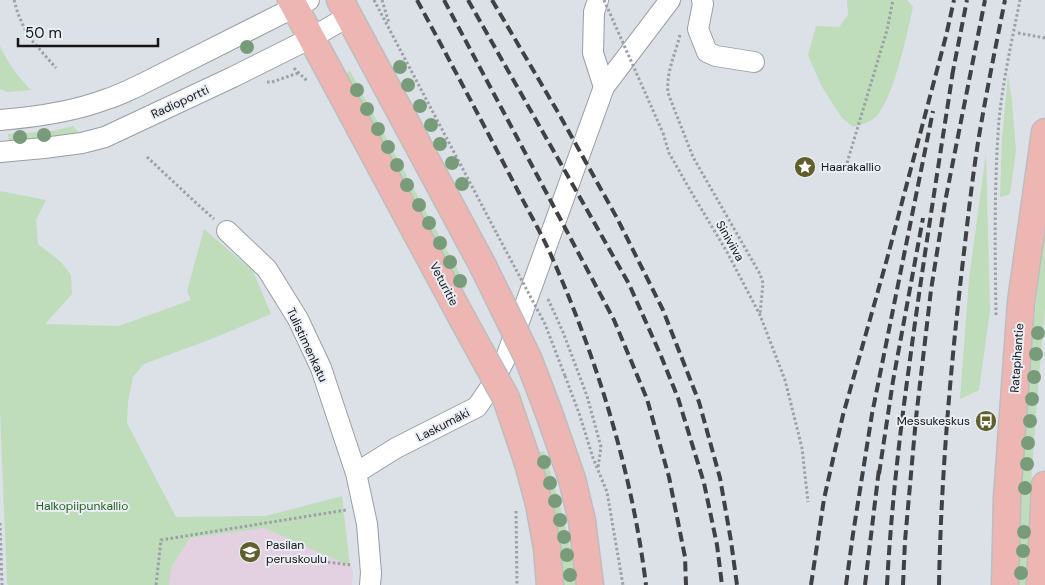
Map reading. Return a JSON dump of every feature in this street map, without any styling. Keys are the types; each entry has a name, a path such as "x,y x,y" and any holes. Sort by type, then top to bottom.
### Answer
{"main road":[{"name":"Veturitie","path":"298,2 311,38 506,398 528,463 539,504 547,548 550,585"},
{"path":"345,8 483,266 528,358 572,479 582,522 590,585"},
{"name":"Ratapihantie","path":"1005,585 1007,498 1021,302 1045,132"},
{"path":"1040,585 1045,485"}],"street":[{"path":"598,0 594,12 592,53 604,86"},
{"name":"Laskumäki","path":"356,473 396,448 477,406 490,388 507,355 604,86 670,0"},
{"path":"702,0 703,4 698,29 707,52 716,56 754,62"},
{"path":"0,120 67,111 108,99 136,87 298,2"},
{"name":"Radioportti","path":"0,152 82,143 105,137 311,38 345,8"},
{"name":"Tulistimenkatu","path":"227,231 267,269 298,319 321,368 356,473 364,507 371,573 370,585"}],"path":[{"path":"14,0 28,36 56,68"},
{"path":"374,0 545,324 593,458 605,486 623,585"},
{"path":"382,0 391,31"},
{"name":"Siniviiva","path":"604,0 664,133 669,153 727,252 760,315 785,380 802,448 808,502"},
{"path":"847,163 888,30 893,0"},
{"path":"996,316 994,213 999,120 1004,81 1020,0"},
{"path":"681,28 666,83 668,92 694,157 760,274 763,283 760,315"},
{"path":"1018,33 1045,38"},
{"path":"147,157 227,231"},
{"path":"548,298 587,396 601,447 598,468"},
{"path":"600,500 608,498"},
{"path":"156,585 162,540 364,507"},
{"path":"516,510 517,585"},
{"path":"0,523 2,585"},
{"path":"298,559 357,565"}],"shaded area":[{"name":"Pasilan peruskoulu","path":"264,528 350,566 353,572 352,585 169,585 172,566 190,538"}],"green space":[{"path":"847,0 907,0 913,7 898,68 886,101 872,120 853,127 842,118 822,87 808,55 816,26 839,27 848,15"},
{"path":"0,46 14,70 31,90 7,92 0,89"},
{"path":"350,71 467,287 460,290 344,75"},
{"path":"1008,74 1016,151 1010,194 1000,197 1002,138"},
{"path":"73,126 80,133 71,136 9,142 8,134 52,131"},
{"path":"986,153 990,311 979,390 960,399 969,279"},
{"name":"Halkopiipunkallio","path":"0,191 46,200 36,220 38,244 61,262 71,275 72,294 45,324 119,326 191,300 187,291 204,229 253,271 271,314 144,364 133,377 128,402 127,423 176,517 266,516 342,496 350,566 264,528 190,538 172,566 169,585 8,585 0,410"},
{"path":"1045,221 1045,308 1030,497 1026,585 1016,585 1019,498 1027,385"},
{"path":"544,451 563,517 576,585 562,585 538,453"}],"railway":[{"path":"417,0 539,231 568,294 611,416 632,500 646,585"},
{"path":"444,0 614,320 647,399 669,477 685,557 686,585"},
{"path":"468,0 629,284 661,356 678,398 704,483 717,545 722,585"},
{"path":"492,0 617,218 663,310 699,402 720,478 737,585"},
{"path":"811,585 824,499 843,415 887,259 954,0"},
{"path":"952,76 967,0"},
{"path":"903,585 916,418 931,290 945,202 985,0"},
{"path":"939,585 947,427 962,269 979,137 1005,0"},
{"path":"887,585 893,503 905,394 953,71"},
{"path":"846,585 872,414 933,111"},
{"path":"879,474 893,381 923,218"},
{"path":"865,585 879,469"}],"place":[{"name":"Haarakallio","path":"805,167"},
{"name":"Messukeskus","path":"986,421"},
{"name":"Pasilan peruskoulu","path":"250,552"}]}
